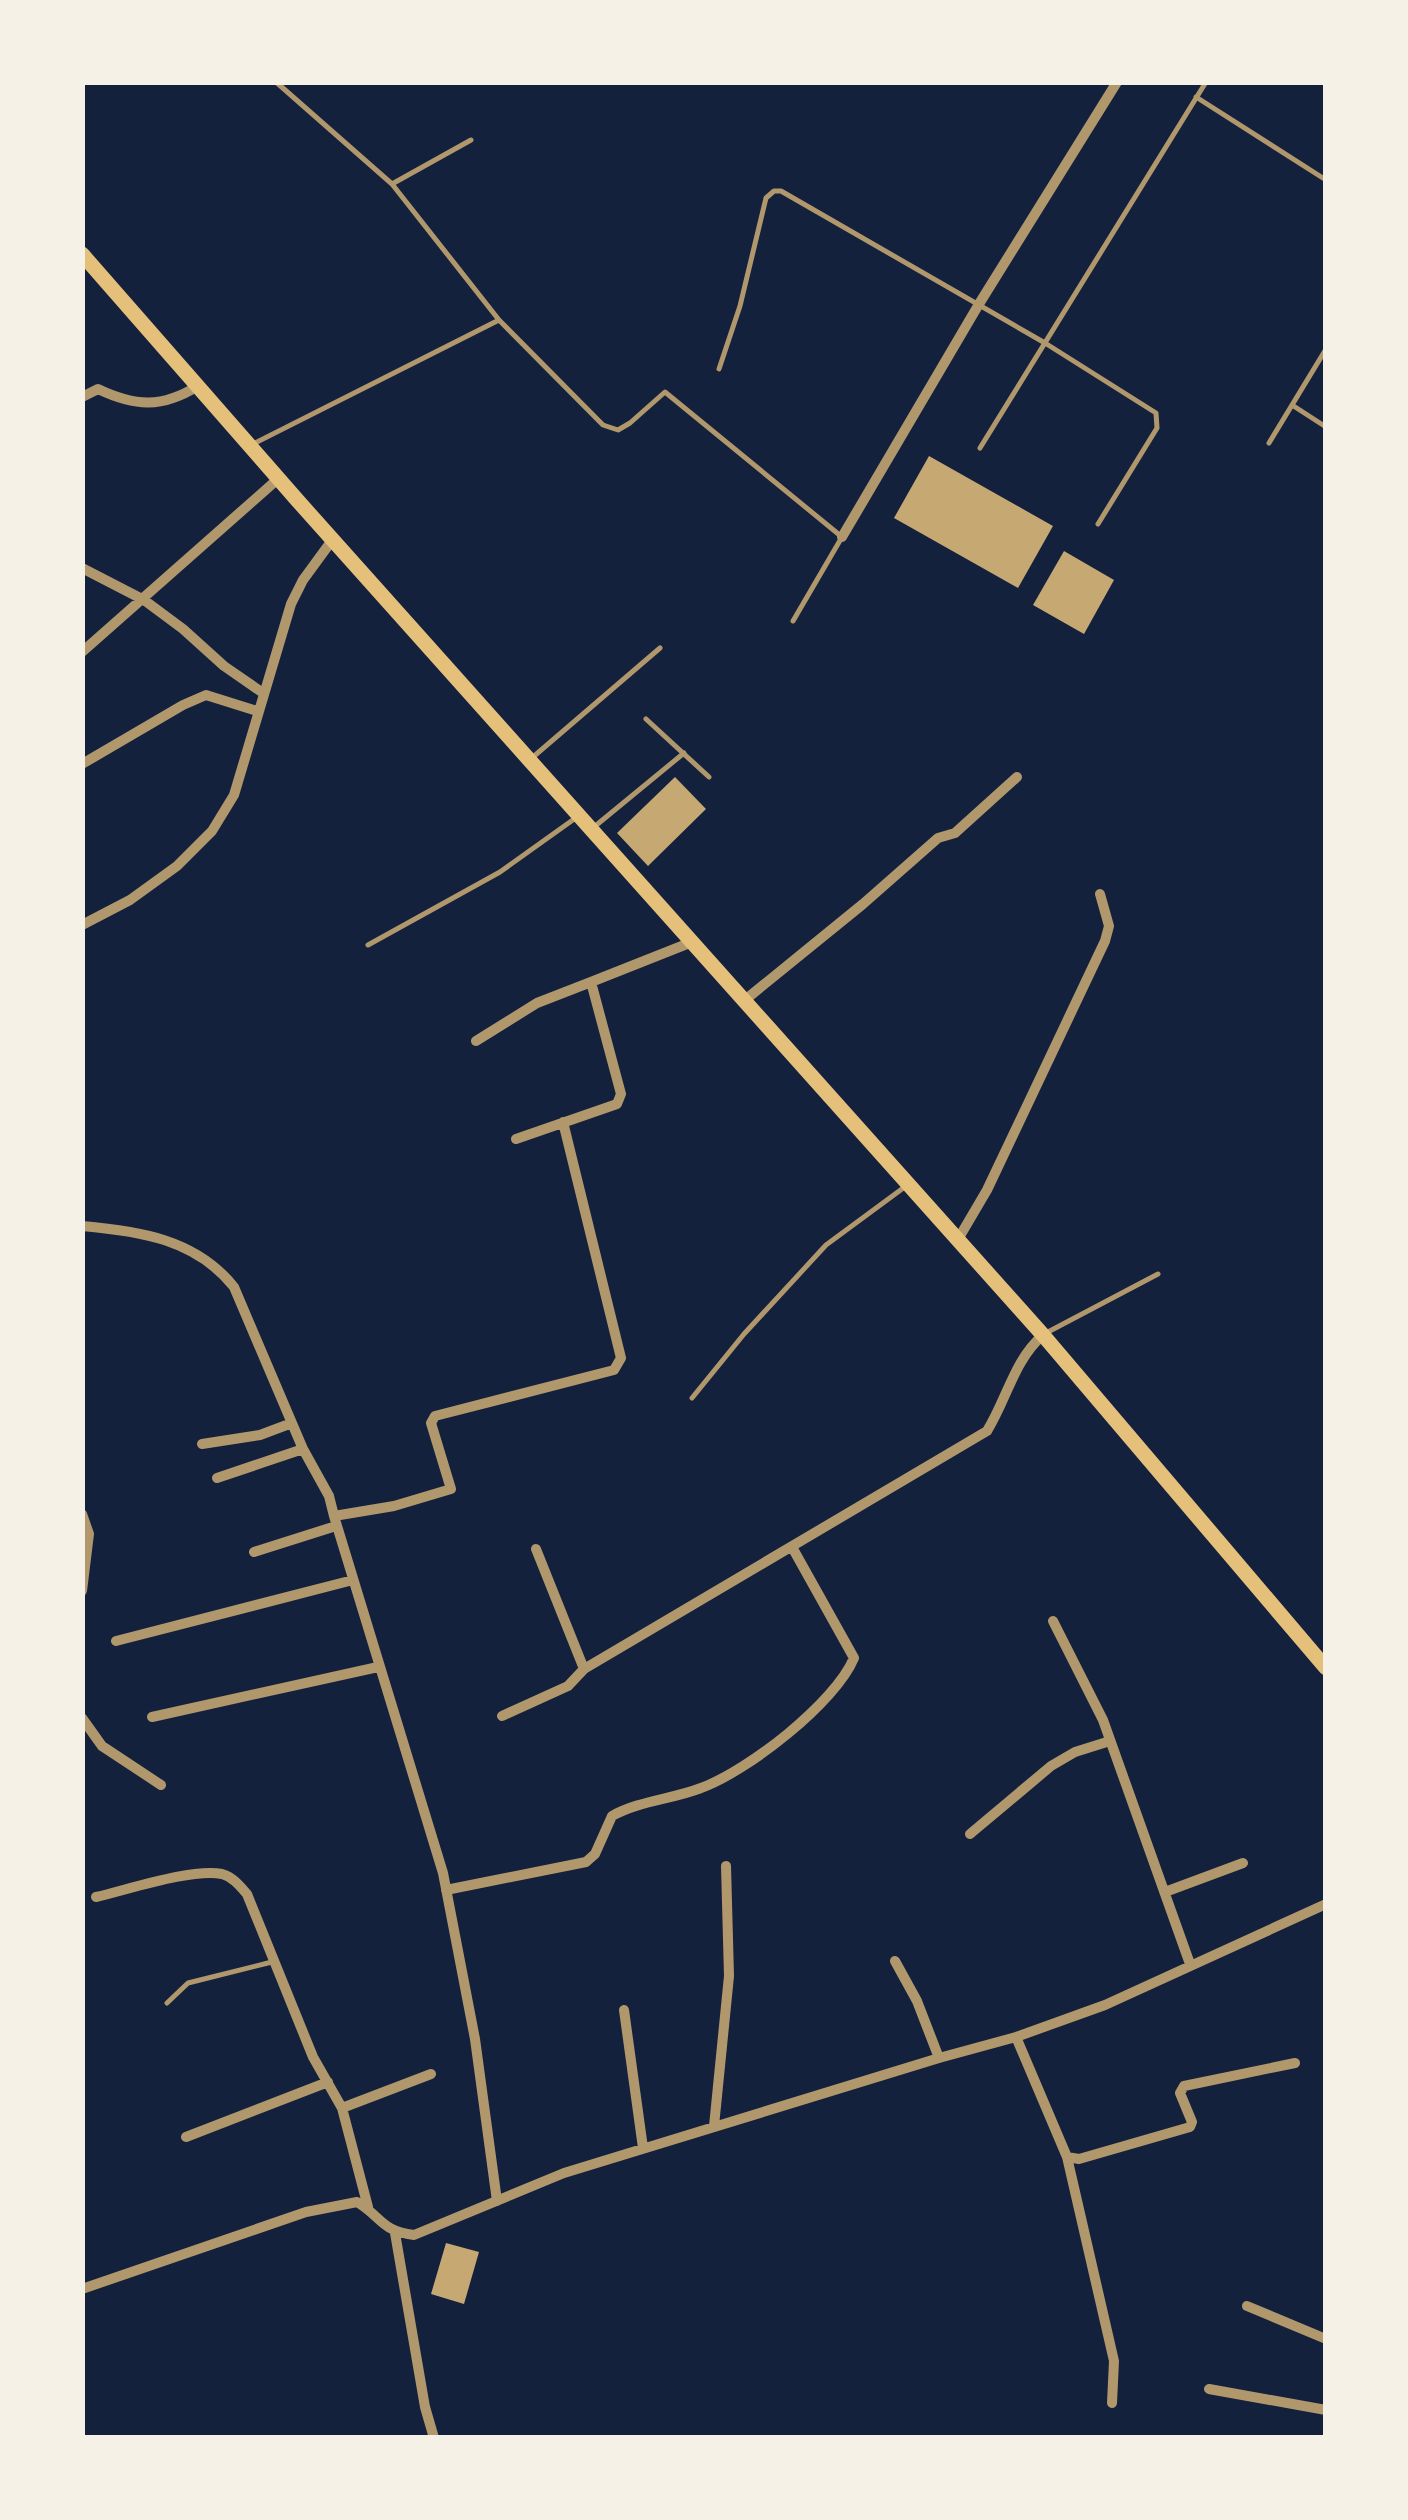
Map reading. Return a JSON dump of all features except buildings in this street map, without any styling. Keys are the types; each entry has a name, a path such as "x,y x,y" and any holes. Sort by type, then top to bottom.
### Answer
{"main road":[{"path":"82,254 1043,1334 1326,1668"}],"street":[{"path":"842,537 979,304 1117,82"},
{"path":"82,397 98,389 126,401 154,403 174,401 198,386"},
{"path":"82,652 278,478"},
{"path":"82,925 130,900 176,866 212,831 234,795 291,604 302,580 332,539"},
{"path":"82,568 144,600 263,693"},
{"path":"82,764 206,695 256,711"},
{"path":"745,1000 938,838 955,833 1017,777"},
{"path":"957,1241 987,1190 1105,941 1109,926 1100,894"},
{"path":"476,1041 537,1003 692,942"},
{"path":"516,1139 621,1100 591,982"},
{"path":"254,1552 335,1521 448,1492 451,1485 431,1423 435,1416 614,1370 620,1365 622,1358 562,1122"},
{"path":"82,1226 144,1232 178,1245 220,1270 234,1287 303,1449 322,1478 446,1890 475,2039 497,2201"},
{"path":"502,1716 568,1686 584,1668 988,1431 1016,1370 1030,1346 1043,1334"},
{"path":"202,1444 260,1435 292,1423"},
{"path":"218,1478 303,1449"},
{"path":"82,1514 90,1534 82,1591"},
{"path":"446,1890 586,1862 592,1859 612,1816 706,1787 758,1756 817,1710 854,1658 792,1547"},
{"path":"536,1549 584,1668"},
{"path":"116,1641 352,1580"},
{"path":"1053,1621 1103,1720 1190,1964"},
{"path":"152,1717 378,1667"},
{"path":"82,1718 102,1746 161,1785"},
{"path":"970,1834 1051,1766 1075,1752 1110,1741"},
{"path":"1164,1892 1244,1863"},
{"path":"714,2126 728,1976 726,1866"},
{"path":"96,1897 182,1877 222,1874 236,1881 247,1894 314,2057 342,2108 368,2208 379,2223 395,2233 414,2235 564,2173 1016,2038 1104,2005 1326,1904"},
{"path":"895,1961 939,2058"},
{"path":"624,2010 643,2148"},
{"path":"1016,2038 1067,2157 1114,2361 1112,2403"},
{"path":"1067,2157 1079,2159 1186,2130 1192,2122 1180,2094 1184,2086 1295,2062"},
{"path":"342,2108 430,2074"},
{"path":"186,2137 328,2082"},
{"path":"82,2288 306,2212 357,2202 368,2208"},
{"path":"395,2233 424,2407 434,2438"},
{"path":"1247,2306 1326,2339"},
{"path":"1209,2390 1326,2410"}],"lane":[{"path":"276,82 392,184 499,320 610,430 630,424 665,392 842,537 793,621"},
{"path":"980,448 1206,82"},
{"path":"1196,98 1326,180"},
{"path":"392,184 471,140"},
{"path":"719,369 740,306 766,198 782,191 1045,343 1156,413 1157,428 1098,524"},
{"path":"250,446 499,320"},
{"path":"1269,443 1326,349"},
{"path":"1292,405 1326,426"},
{"path":"530,759 660,648"},
{"path":"646,719 709,777"},
{"path":"592,829 684,753"},
{"path":"368,945 500,872 580,815"},
{"path":"692,1398 744,1334 826,1245 909,1184"},
{"path":"1043,1334 1158,1274"},
{"path":"167,2003 188,1983 275,1961"}]}
